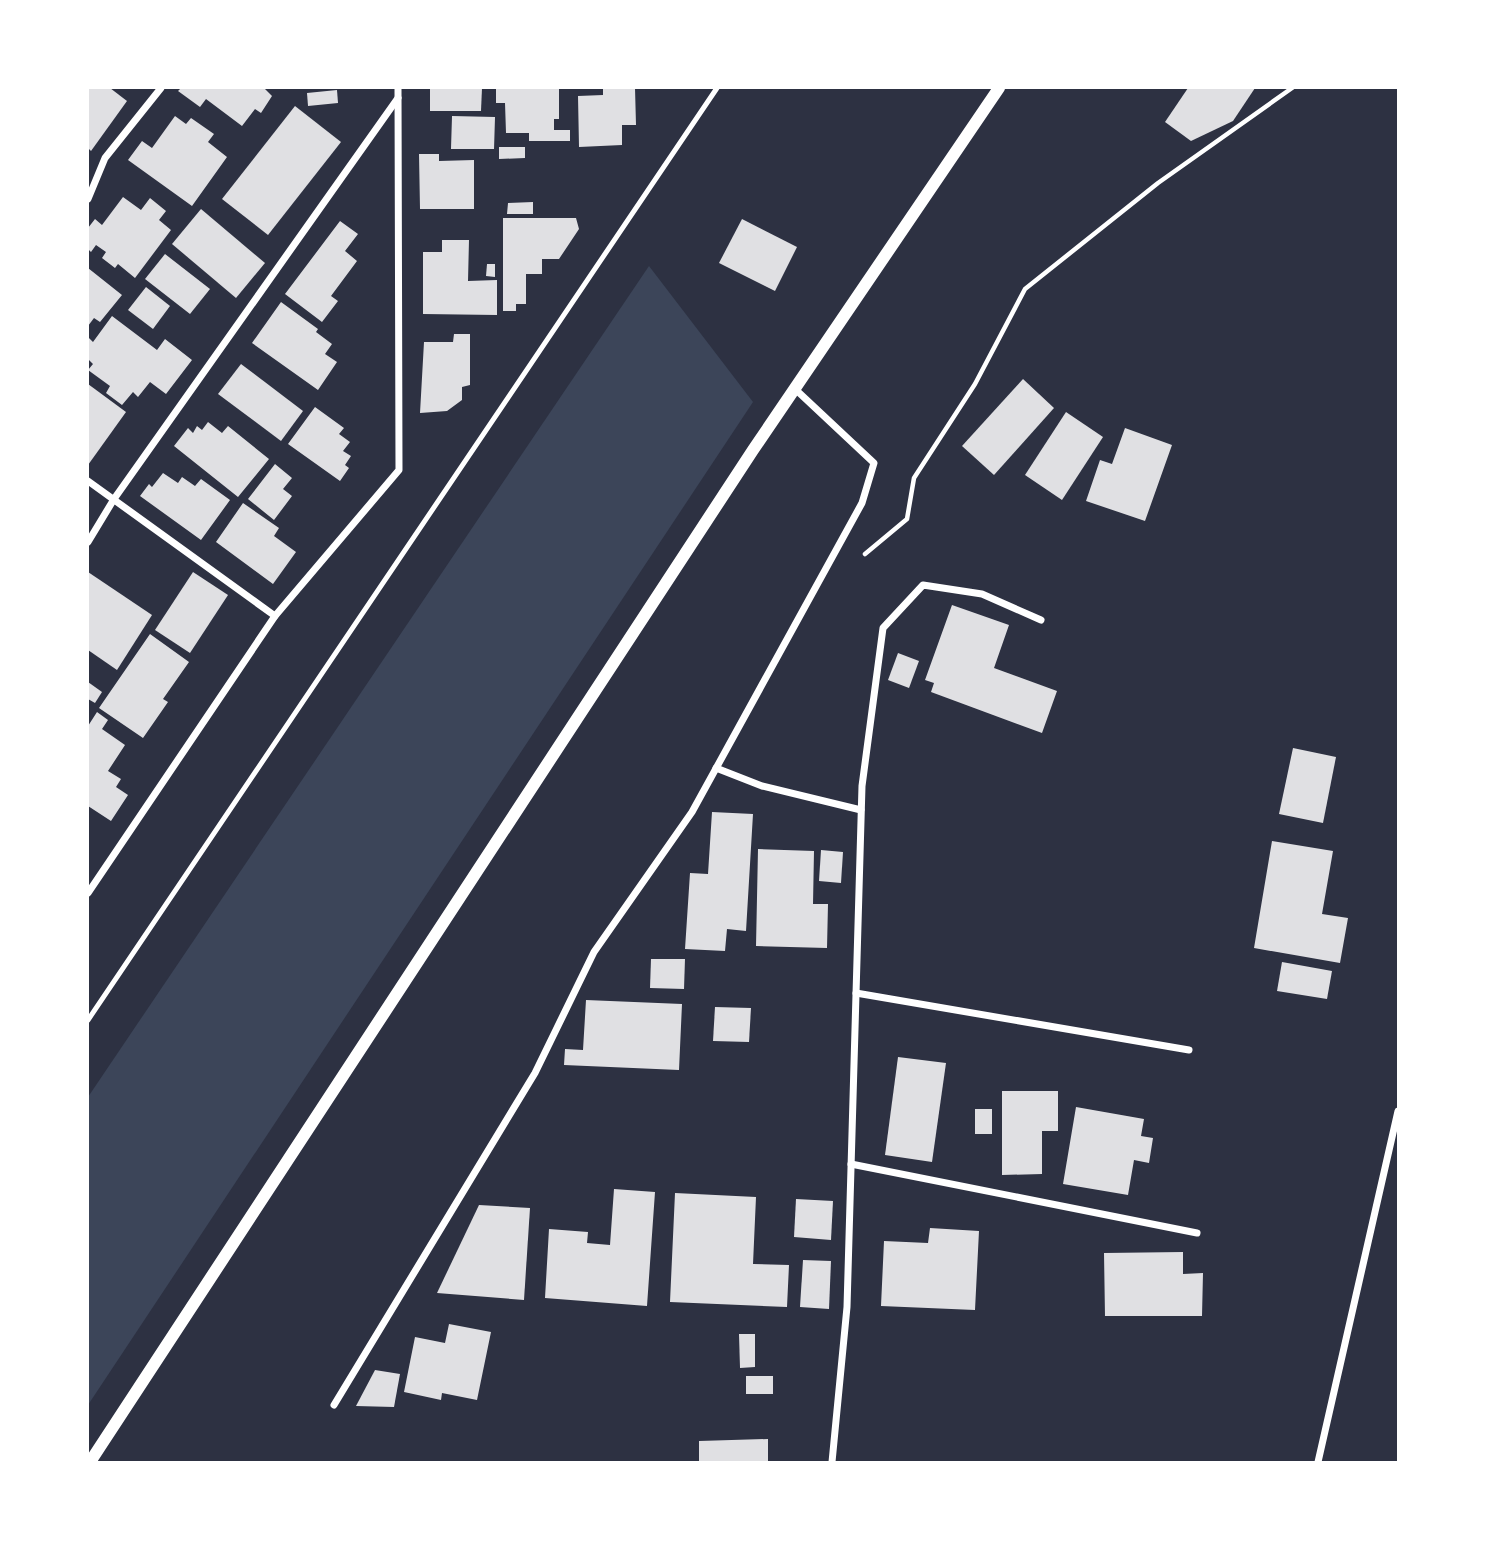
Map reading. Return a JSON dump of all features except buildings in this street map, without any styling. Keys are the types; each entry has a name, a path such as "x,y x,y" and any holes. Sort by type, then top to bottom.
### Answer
{"street":[{"path":"88,199 105,158 161,88"},
{"path":"88,893 275,616 399,470 398,88"},
{"path":"90,1462 794,388 999,88"},
{"path":"88,542 114,499 398,97"},
{"path":"334,1405 535,1073 594,952 692,812 862,503 874,463 794,388"},
{"path":"88,481 275,616"},
{"path":"832,1462 847,1307 862,786 883,628 923,585 982,594 1041,621"},
{"path":"716,768 762,786 861,810"},
{"path":"856,993 1189,1050"},
{"path":"1318,1462 1398,1111"},
{"path":"851,1164 1197,1233"}],"lane":[{"path":"88,1020 717,88"}],"path":[{"path":"837,550 855,562 907,519 914,478 975,384 1025,289 1158,183 1292,88"}],"shaded area":[{"path":"649,266 753,402 88,1405 88,1097"}]}
